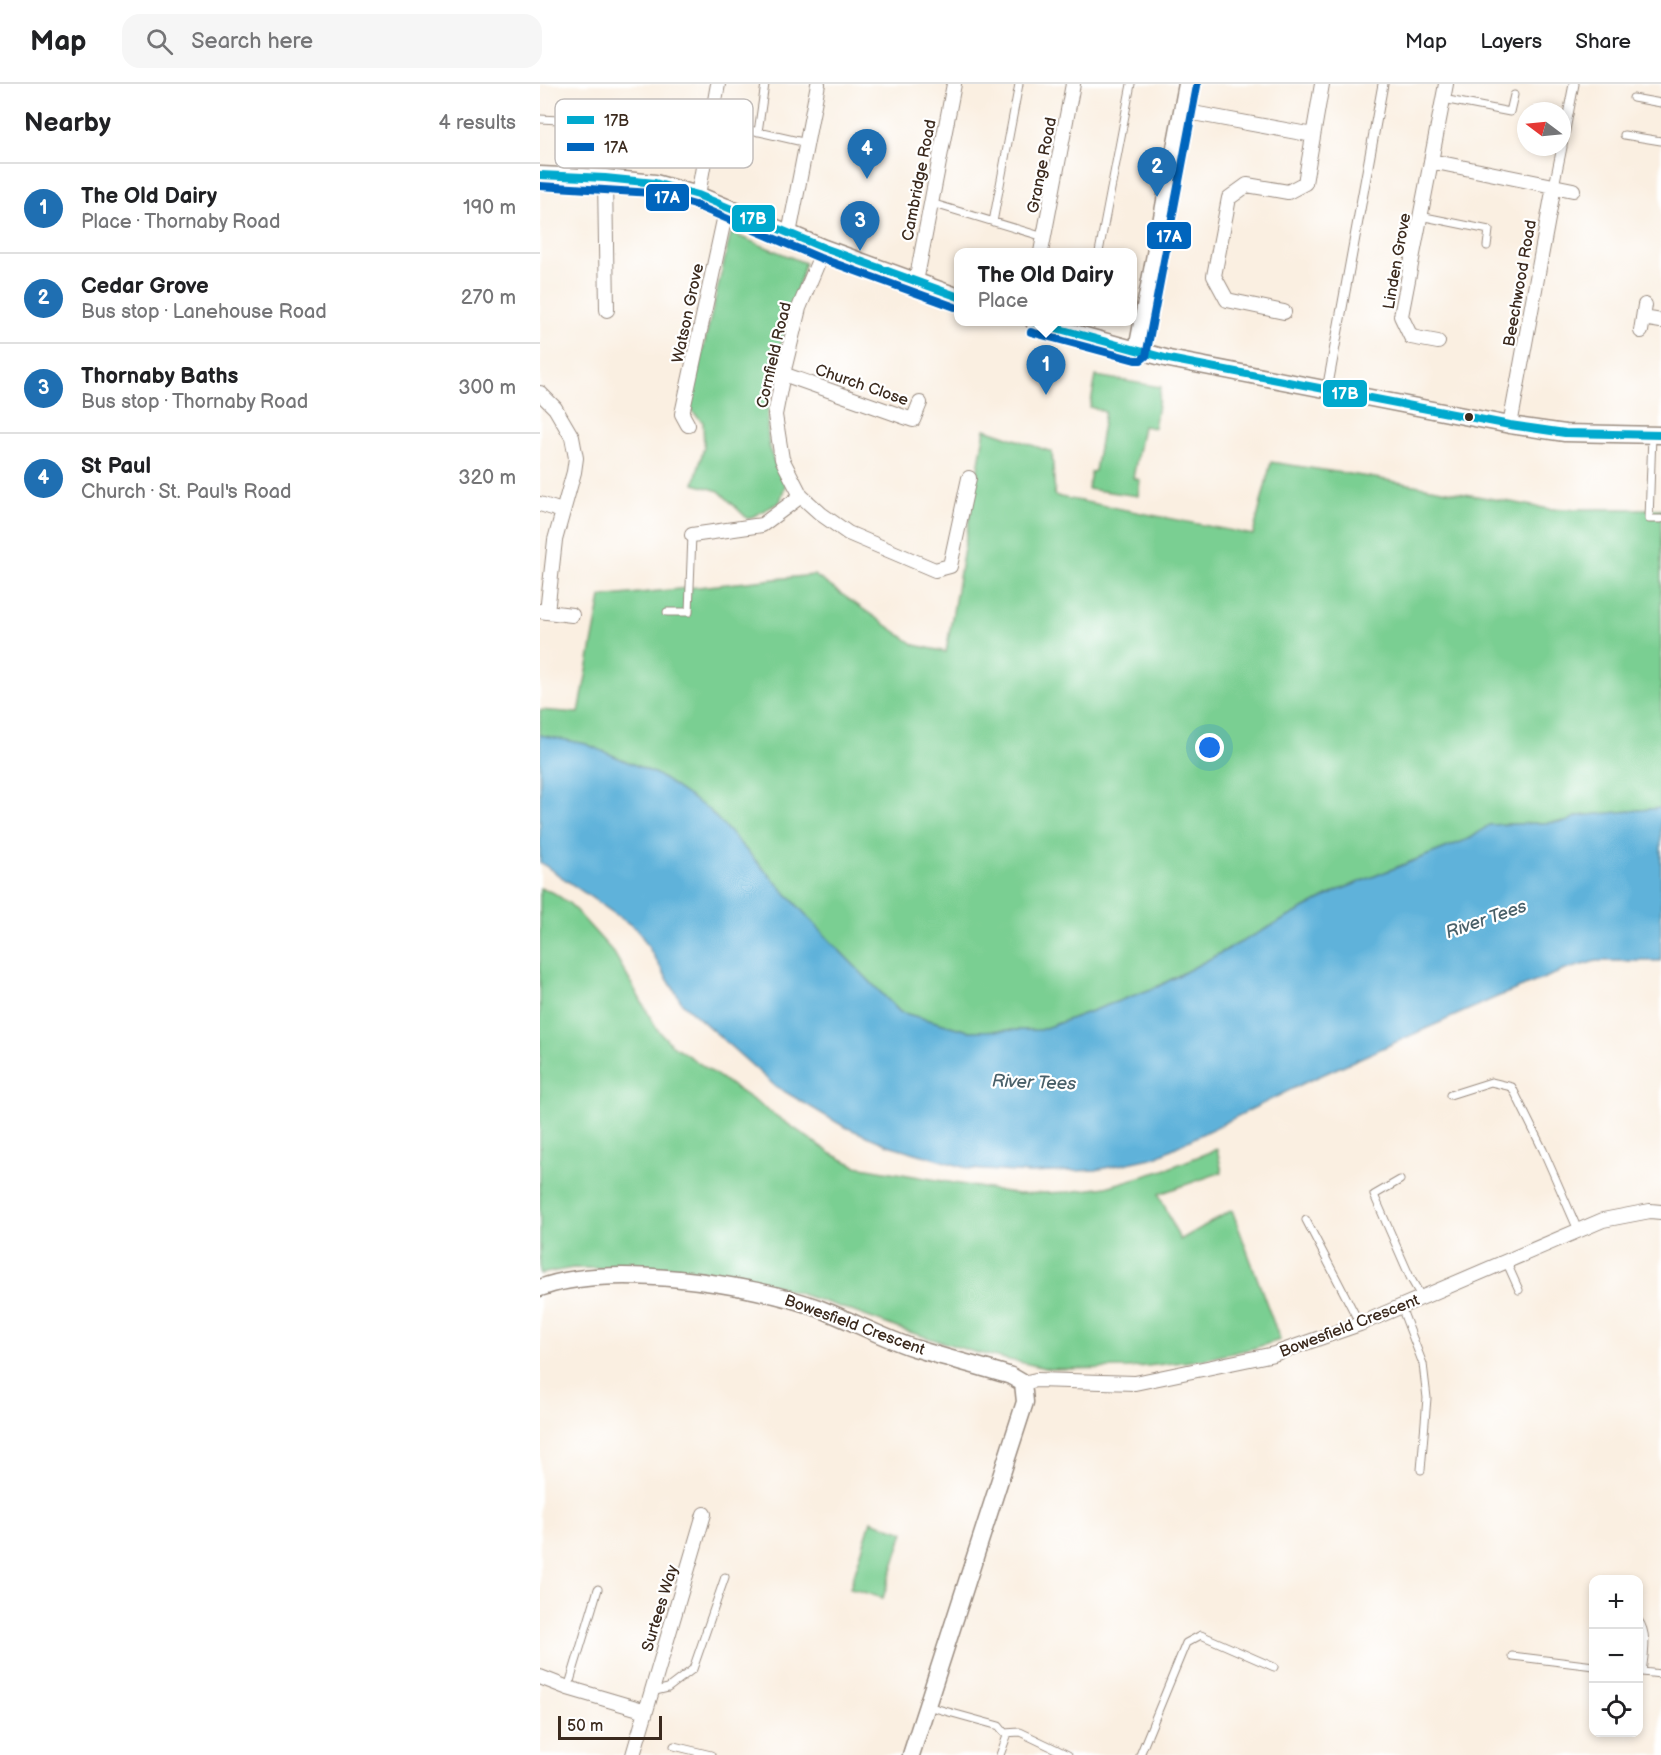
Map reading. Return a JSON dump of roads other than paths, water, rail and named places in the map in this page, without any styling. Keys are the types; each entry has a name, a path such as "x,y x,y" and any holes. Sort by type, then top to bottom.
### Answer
{"street":[{"path":"712,84 718,84 715,99"},
{"path":"789,234 818,84"},
{"name":"Cambridge Road","path":"916,282 954,84"},
{"name":"Grange Road","path":"1042,248 1073,84"},
{"path":"1137,351 1187,84"},
{"path":"1284,312 1227,300 1214,276 1229,198 1247,185 1288,192 1305,183 1322,84"},
{"path":"1327,390 1383,84"},
{"name":"Linden Grove","path":"1438,342 1411,337 1401,316 1446,84"},
{"name":"Beechwood Road","path":"1571,102 1574,84"},
{"path":"1182,111 1313,135"},
{"name":"Beechwood Road","path":"1510,425 1560,156"},
{"path":"1431,161 1573,190"},
{"path":"698,195 703,168"},
{"path":"540,175 655,183 698,195 824,248 954,295"},
{"path":"605,178 607,310"},
{"name":"Watson Grove","path":"688,425 682,414 727,206"},
{"name":"Cornfield Road","path":"824,248 799,308 775,414 782,459 801,496 848,533 934,570 950,566 969,478"},
{"path":"1643,318 1661,321"},
{"path":"1051,326 1137,351 1510,425 1566,433 1657,435"},
{"name":"Church Close","path":"783,374 913,420 920,403"},
{"path":"540,393 555,408 572,437 575,447 574,472 552,556 543,612 572,615"},
{"path":"692,535 762,525 801,496"},
{"path":"540,504 562,511"},
{"name":"Bowesfield Crescent","path":"540,1288 553,1283 587,1278 643,1276 704,1282 778,1296 817,1307 913,1347 1011,1376 1023,1383 1036,1380 1135,1383 1274,1354 1360,1324 1603,1220 1650,1211 1661,1212"},
{"path":"911,1755 1025,1401 1023,1383"},
{"name":"Surtees Way","path":"633,1755 704,1514"},
{"path":"540,1677 567,1688 646,1711"}],"lane":[{"path":"758,132 765,84"},
{"path":"993,222 1018,84"},
{"path":"1100,248 1131,84"},
{"path":"1443,99 1510,112 1514,95"},
{"path":"1633,98 1661,103"},
{"path":"540,119 555,119"},
{"path":"753,131 807,143"},
{"path":"1624,135 1661,141"},
{"path":"931,203 1044,237"},
{"path":"1420,216 1489,230 1487,246"},
{"path":"1657,435 1649,519 1661,519"},
{"path":"667,612 689,612 692,535"},
{"path":"1450,1095 1491,1082 1512,1087 1578,1230"},
{"path":"1400,1180 1374,1195 1410,1277 1422,1298"},
{"path":"1306,1220 1360,1324"},
{"path":"1506,1261 1519,1290"},
{"path":"1401,1306 1423,1364 1426,1387 1421,1470"},
{"path":"651,1692 668,1688 693,1669 725,1577"},
{"path":"567,1688 598,1589"},
{"path":"1643,1630 1645,1641 1643,1653"},
{"path":"1140,1755 1186,1643 1193,1638 1201,1635 1274,1667"},
{"path":"1512,1656 1589,1666"},
{"path":"1643,1671 1661,1674"},
{"path":"927,1706 999,1726 1007,1736 1000,1755"},
{"path":"1005,1733 1020,1732 1068,1755"},
{"path":"674,1746 711,1755"}],"water":[{"name":"River Tees","path":"540,735 586,744 656,774 709,810 832,943 900,1012 968,1031 1040,1030 1157,987 1337,891 1471,838 1489,825 1566,822 1578,816 1661,808 1661,961 1596,961 1565,970 1497,997 1304,1083 1156,1157 1096,1170 1030,1173 970,1169 888,1145 843,1126 775,1086 682,1003 638,930 540,862"}],"place":[{"name":"St Paul","path":"867,179"},
{"name":"Cedar Grove","path":"1157,197"},
{"name":"Thornaby Baths","path":"860,251"},
{"name":"The Old Dairy","path":"1046,395"}]}
